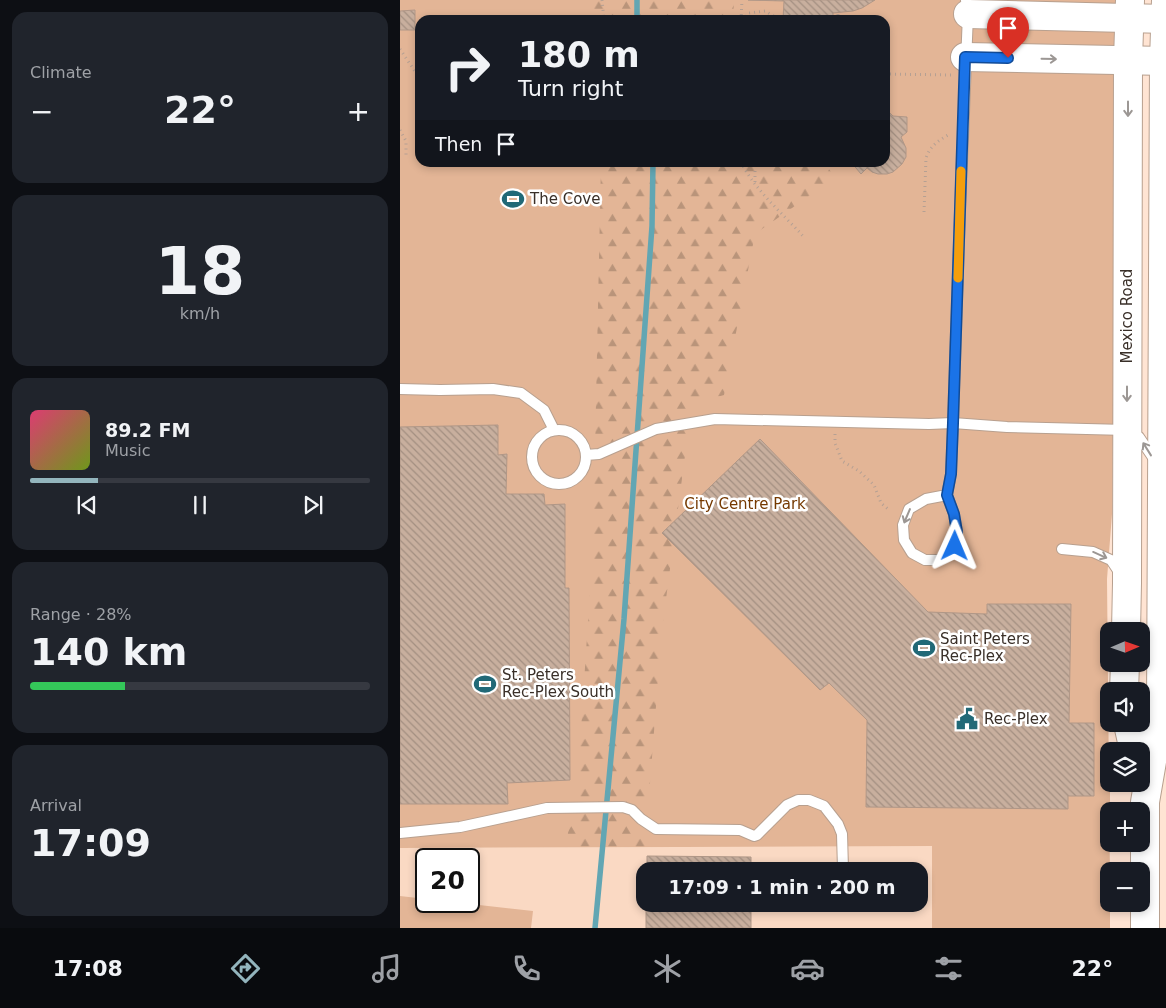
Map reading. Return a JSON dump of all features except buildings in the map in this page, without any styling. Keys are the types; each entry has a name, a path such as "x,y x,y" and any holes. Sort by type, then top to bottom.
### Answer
{"main road":[{"path":"1145,928 1143,793 1161,709 1166,0"},
{"path":"967,7 1129,9 1166,19"},
{"name":"Mexico Road","path":"1126,622 1129,9"},
{"path":"958,66 1128,60 1165,61"}],"lane":[{"path":"947,495 926,499 909,508 903,525 904,540 912,553 925,560 939,560 949,555 955,546 957,532 954,514 947,495 951,474 953,423 958,66 967,7"},
{"path":"400,389 493,389 521,393 544,410 554,430"},
{"path":"586,455 599,454 656,430 715,418 929,424 953,423 1007,427 1127,430 1139,436 1162,473"},
{"path":"554,430 568,431 576,435 586,449 585,467 573,480 565,483 556,484 540,476 532,460 536,442 542,435 554,430"},
{"path":"1062,549 1093,552 1111,560 1127,583"},
{"path":"400,833 460,827 547,808 623,807 632,810 656,829 740,830 754,836 787,805 798,800 809,800 824,806 838,824 842,834 843,862"}],"path":[{"path":"602,0 604,15"},
{"path":"742,0 742,15"},
{"path":"747,15 749,13 765,11 773,15"},
{"path":"400,49 415,72"},
{"path":"890,73 958,66"},
{"path":"400,130 406,141 406,157"},
{"path":"924,212 928,150 936,142 948,135"},
{"path":"743,167 762,192 803,236"},
{"path":"755,167 755,182"},
{"path":"835,433 835,443 842,461 859,471 874,485 881,503 888,509"}],"shaded area":[{"path":"932,846 932,928 400,928 400,848"}],"green space":[{"name":"City Centre Park","path":"400,0 1118,0 1112,514 1107,579 1107,622 1100,622 1100,672 1108,672 1108,682 1100,682 1100,732 1108,732 1109,742 1100,742 1100,792 1110,792 1110,802 1100,802 1100,852 1110,852 1110,862 1100,862 1100,912 1110,912 1110,928 932,928 932,846 400,848"},
{"path":"586,0 734,0 733,15 589,15"},
{"path":"601,167 828,167 835,178 755,234 724,395 686,406 687,441 662,629 645,847 565,847 577,791 593,544"},
{"path":"400,896 415,898 415,913 480,913 480,905 533,911 531,928 400,928"}],"waterway":[{"path":"637,0 637,15"},
{"path":"595,928 624,619 652,226 653,167"}],"slow traffic":[{"path":"958,278 961,171"}],"place":[{"name":"The Cove","path":"513,199"},
{"name":"Saint Peters Rec-Plex","path":"924,648"},
{"name":"St. Peters Rec-Plex South","path":"485,684"},
{"name":"Rec-Plex","path":"967,719"}],"route":[{"path":"955,546 957,532 954,514 947,495 951,474 965,57 1008,58"}]}
